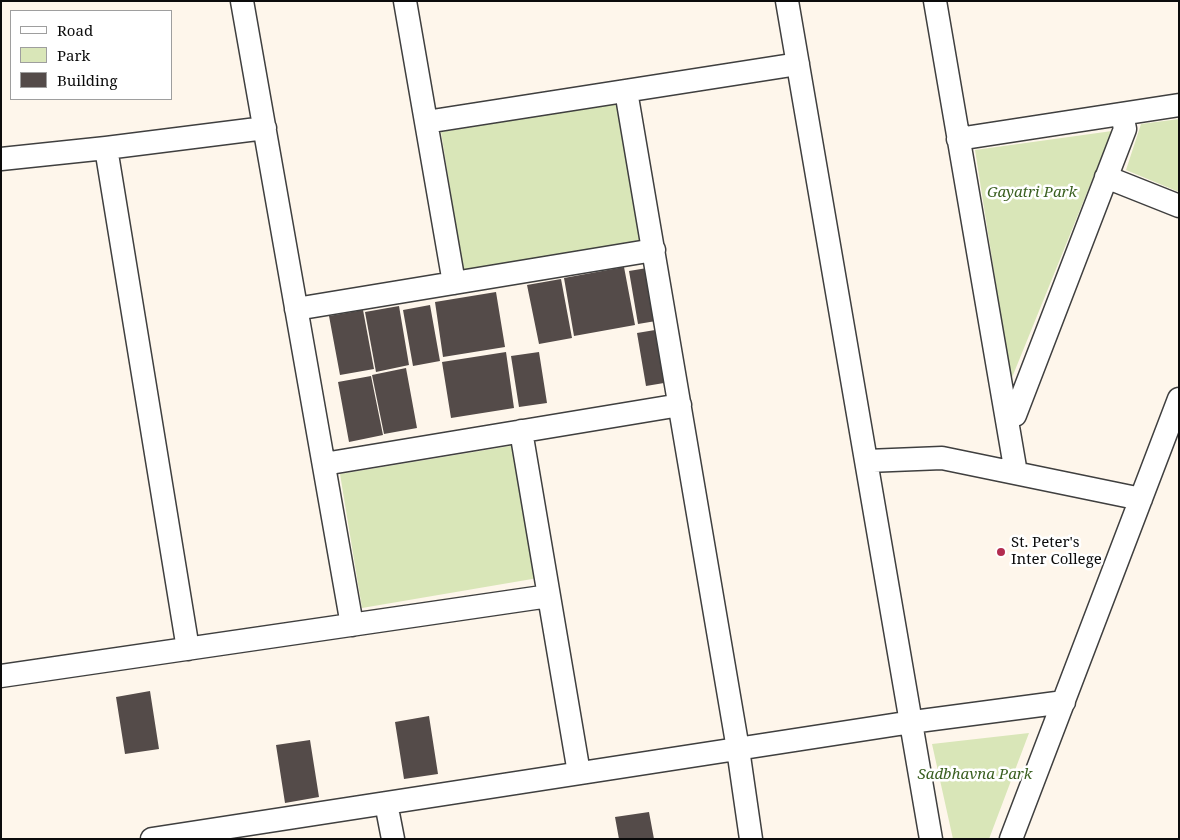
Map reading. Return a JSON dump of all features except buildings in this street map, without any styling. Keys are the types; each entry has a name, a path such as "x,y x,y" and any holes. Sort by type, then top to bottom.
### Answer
{"street":[{"path":"242,1 352,625"},
{"path":"405,1 454,283"},
{"path":"787,1 931,839"},
{"path":"939,2 958,139 1016,473"},
{"path":"426,122 798,64"},
{"path":"626,91 738,749 751,839"},
{"path":"958,139 1179,105"},
{"path":"1007,418 1015,415 1125,129 1122,114"},
{"path":"1,159 264,128"},
{"path":"106,148 188,649"},
{"path":"1106,177 1179,206"},
{"path":"296,309 654,250"},
{"path":"1012,839 1179,400"},
{"path":"324,464 680,405"},
{"path":"521,431 579,773"},
{"path":"867,461 942,458 1141,499"},
{"path":"1,676 549,596"},
{"path":"152,839 212,834 386,803 579,773 912,722 1064,702"},
{"path":"386,803 393,839"}],"green space":[{"path":"619,103 641,242 463,270 441,132"},
{"path":"1179,119 1179,192 1126,170 1141,124"},
{"name":"Gayatri Park","path":"1112,131 1011,380 975,150"},
{"path":"516,445 538,578 362,608 340,474"},
{"name":"Sadbhavna Park","path":"1029,733 989,839 953,839 932,744"}],"place":[{"name":"St. Peter's Inter College","path":"1001,552"}]}
